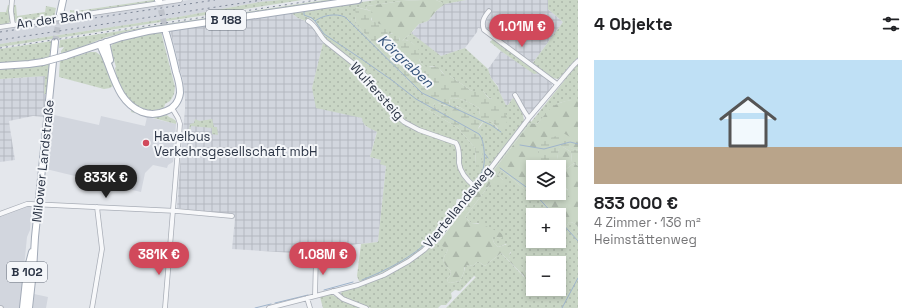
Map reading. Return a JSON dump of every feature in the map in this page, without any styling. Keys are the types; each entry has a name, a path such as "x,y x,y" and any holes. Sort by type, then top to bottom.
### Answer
{"main road":[{"path":"60,14 62,0"},
{"name":"B 188","path":"0,66 43,62 122,37 148,31 358,0"},
{"path":"103,43 104,54 120,93 126,102 141,112 150,114 160,113 172,108 176,104 179,98 180,88 166,33"},
{"name":"Milower Landstraße","path":"29,308 55,42"},
{"path":"103,43 115,81"},
{"path":"84,50 97,50 104,54"},
{"name":"Milower Landstraße","path":"23,308 27,271 35,237"}],"street":[{"path":"12,0 11,12 13,25"},
{"name":"An der Bahn","path":"0,27 180,0"},
{"path":"489,11 483,19 482,23 484,30 557,84"},
{"name":"Wulfersteig","path":"308,21 314,24 321,38 363,73 386,106 404,122 419,130 456,143 459,147 460,166 466,178 476,187"},
{"name":"Viertellandsweg","path":"269,308 358,285 384,275 409,261 424,250 442,232 529,118 572,66 578,61"},
{"path":"515,96 524,113 529,118"},
{"path":"165,308 180,124 172,108"},
{"path":"0,214 27,204 38,204 173,211 232,216"},
{"path":"92,308 102,249 97,207"},
{"path":"315,296 316,256"},
{"path":"333,291 343,300 366,308"},
{"path":"308,298 310,308"}],"shaded area":[{"path":"189,0 280,0 0,44 0,28"},
{"path":"466,0 548,0 548,9 563,22 532,64 487,30 478,28 477,32 465,48 441,56 411,34 419,24 428,21 437,10 445,4"},
{"path":"290,12 298,18 308,22 323,43 312,88 362,118 365,126 377,131 370,157 382,160 386,166 378,242 315,251 310,254 232,249 235,218 232,217 232,214 177,208 185,98 183,81 170,30"},
{"path":"501,51 534,73 539,73 552,84 552,88 530,113 526,112 517,92 508,105 506,105 498,86 491,78 488,69"},
{"path":"46,76 44,93 47,94 44,117 33,116 9,121 15,160 0,162 0,79"},
{"path":"54,115 99,125 101,116 145,126 147,117 176,124 173,162 168,165 167,168 153,165 145,173 141,192 46,169 51,116"},
{"path":"27,206 32,206 30,230 27,237 20,308 0,308 0,216"},
{"path":"34,294 48,297 46,308 33,308"}],"green space":[{"path":"154,0 155,2 70,14 70,10 77,11"},
{"path":"280,0 302,0 0,47 0,44"},
{"path":"325,0 336,0 129,31 104,38 61,55 61,51 64,47 59,48 60,40"},
{"path":"376,0 422,0 367,6 366,8 368,10 356,7 355,23 411,84 425,96 425,108 458,128 475,148 476,166 478,129 485,120 492,122 498,129 492,99 489,98 483,91 472,91 450,76 445,76 437,67 425,67 420,61 414,45 406,40 402,41 411,33 441,56 465,48 488,69 491,78 498,87 506,105 508,105 513,98 519,105 524,121 477,183 474,183 466,175 461,164 460,148 455,140 420,129 401,117 387,105 367,76 323,36 315,22 310,18 306,21 298,18 290,12"},
{"path":"436,0 466,0 445,4"},
{"path":"436,0 445,4 437,10 428,21 419,24 402,41 400,41 399,37 392,33 387,33 383,26 372,21 371,11 366,8 367,6 402,1"},
{"path":"548,0 578,0 578,58 558,79 553,78 532,64 563,22 548,9"},
{"path":"8,5 10,22 0,25 0,12 6,12"},
{"path":"13,5 16,5 17,16 45,12 46,6 56,8 54,17 16,22 14,18"},
{"path":"355,7 371,11 373,13 371,19 372,21 385,26 388,34 398,34 400,41 410,41 417,47 420,52 419,60 423,65 426,67 438,67 445,76 450,76 472,91 483,91 488,98 496,99 505,111 507,119 504,126 499,129 492,122 485,120 478,129 482,139 483,148 480,168 477,168 476,166 475,148 458,128 425,108 425,96 411,84 355,23","holes":["452,98 473,104 479,108 479,115 454,106 452,107 453,109 451,113 446,112 439,110 433,105 438,103 447,106"]},
{"path":"161,32 175,87 174,94 170,101 165,104 164,108 158,110 142,109 128,100 122,92 117,79 114,60 111,59 110,47 120,40"},
{"path":"492,40 539,73 534,74 501,51 490,42"},
{"path":"52,41 49,58 0,64 0,49"},
{"path":"323,43 356,67 385,107 408,127 423,134 454,144 457,148 458,166 473,188 462,202 460,199 457,199 456,202 458,207 440,231 412,257 393,268 362,281 359,281 357,276 361,244 378,242 386,166 380,164 381,160 370,157 377,132 365,125 362,118 316,108 312,88"},
{"path":"90,52 96,52 104,58 113,86 110,88 104,89 59,77 60,60"},
{"path":"50,62 47,94 44,94 45,76 0,79 0,69 24,67"},
{"path":"578,63 578,100 559,103 538,123 530,123 438,242 448,250 444,257 444,262 451,271 450,276 447,279 450,283 460,281 465,266 473,266 479,262 485,266 501,253 524,277 526,270 526,296 566,296 566,256 526,256 526,267 523,268 509,257 511,253 506,244 498,247 494,243 493,237 501,239 478,223 471,223 465,217 491,183 501,183 503,180 498,175 502,170 526,190 526,200 541,200 549,208 526,208 526,248 566,248 566,227 569,222 572,222 578,227 578,308 446,308 476,277 474,276 460,291 455,290 451,293 452,298 446,305 441,305 438,308 371,308 348,300 342,296 342,291 371,282 397,270 421,254 432,244 530,120 531,122"},
{"path":"452,98 473,104 479,108 479,115 476,116 457,106 453,109 451,114 448,114 439,110 433,105 438,103 445,106 450,103 450,99"},
{"path":"578,100 578,149 575,150 568,147 570,140 538,150 538,160 526,160 526,190 502,170 498,175 503,180 503,183 491,183 465,217 471,223 481,224 501,233 503,236 501,239 493,237 493,241 498,247 506,245 509,246 511,251 509,257 520,260 520,265 523,268 525,268 526,265 526,276 525,277 501,253 485,266 479,262 473,266 467,265 464,268 460,281 448,282 447,279 450,276 451,271 444,262 444,257 448,250 438,243 530,123 538,123 552,107 560,103"},
{"path":"132,109 153,115 167,115 176,121 176,124 131,112"},
{"path":"195,119 200,121 212,119 214,127 217,127 218,135 212,134 212,128 191,126 188,138 190,124 194,123"},
{"path":"562,134 570,137 569,147 575,150 578,149 578,166 574,163 566,169 566,162 572,162 571,152 563,147 560,147 559,149 557,160 538,160 539,148 547,140"},
{"path":"563,147 571,152 572,162 557,160 559,148"},
{"path":"574,163 578,166 578,227 574,223 569,222 566,227 566,208 548,208 541,200 566,200 566,191 568,190 566,188 566,169"},
{"path":"566,189 569,195 566,198"},
{"path":"328,294 361,308 323,308 320,297"}],"waterway":[{"name":"Körgraben","path":"304,12 304,15 315,21 330,15 345,17 422,93 491,125 501,132"},
{"path":"315,21 324,34 393,81 416,99 479,134 483,141 484,164 482,172 474,182"},
{"name":"Körgraben","path":"520,145 544,149 570,142 578,144"},
{"path":"485,154 488,158"},
{"path":"500,168 526,187"},
{"path":"460,201 471,186"},
{"path":"540,200 548,208"},
{"path":"362,280 398,263 423,246 431,239 456,207"},
{"path":"566,228 578,241"},
{"path":"562,308 578,278"},
{"path":"324,290 353,282"},
{"path":"275,303 308,295"},
{"path":"255,308 271,304"}],"tunnel":[{"path":"159,1 166,32"},
{"path":"55,42 60,14"}],"railway":[{"path":"0,32 215,0"},
{"path":"0,40 262,0"},
{"path":"0,48 317,0"}],"place":[{"name":"Havelbus Verkehrsgesellschaft mbH","path":"146,143"}]}
